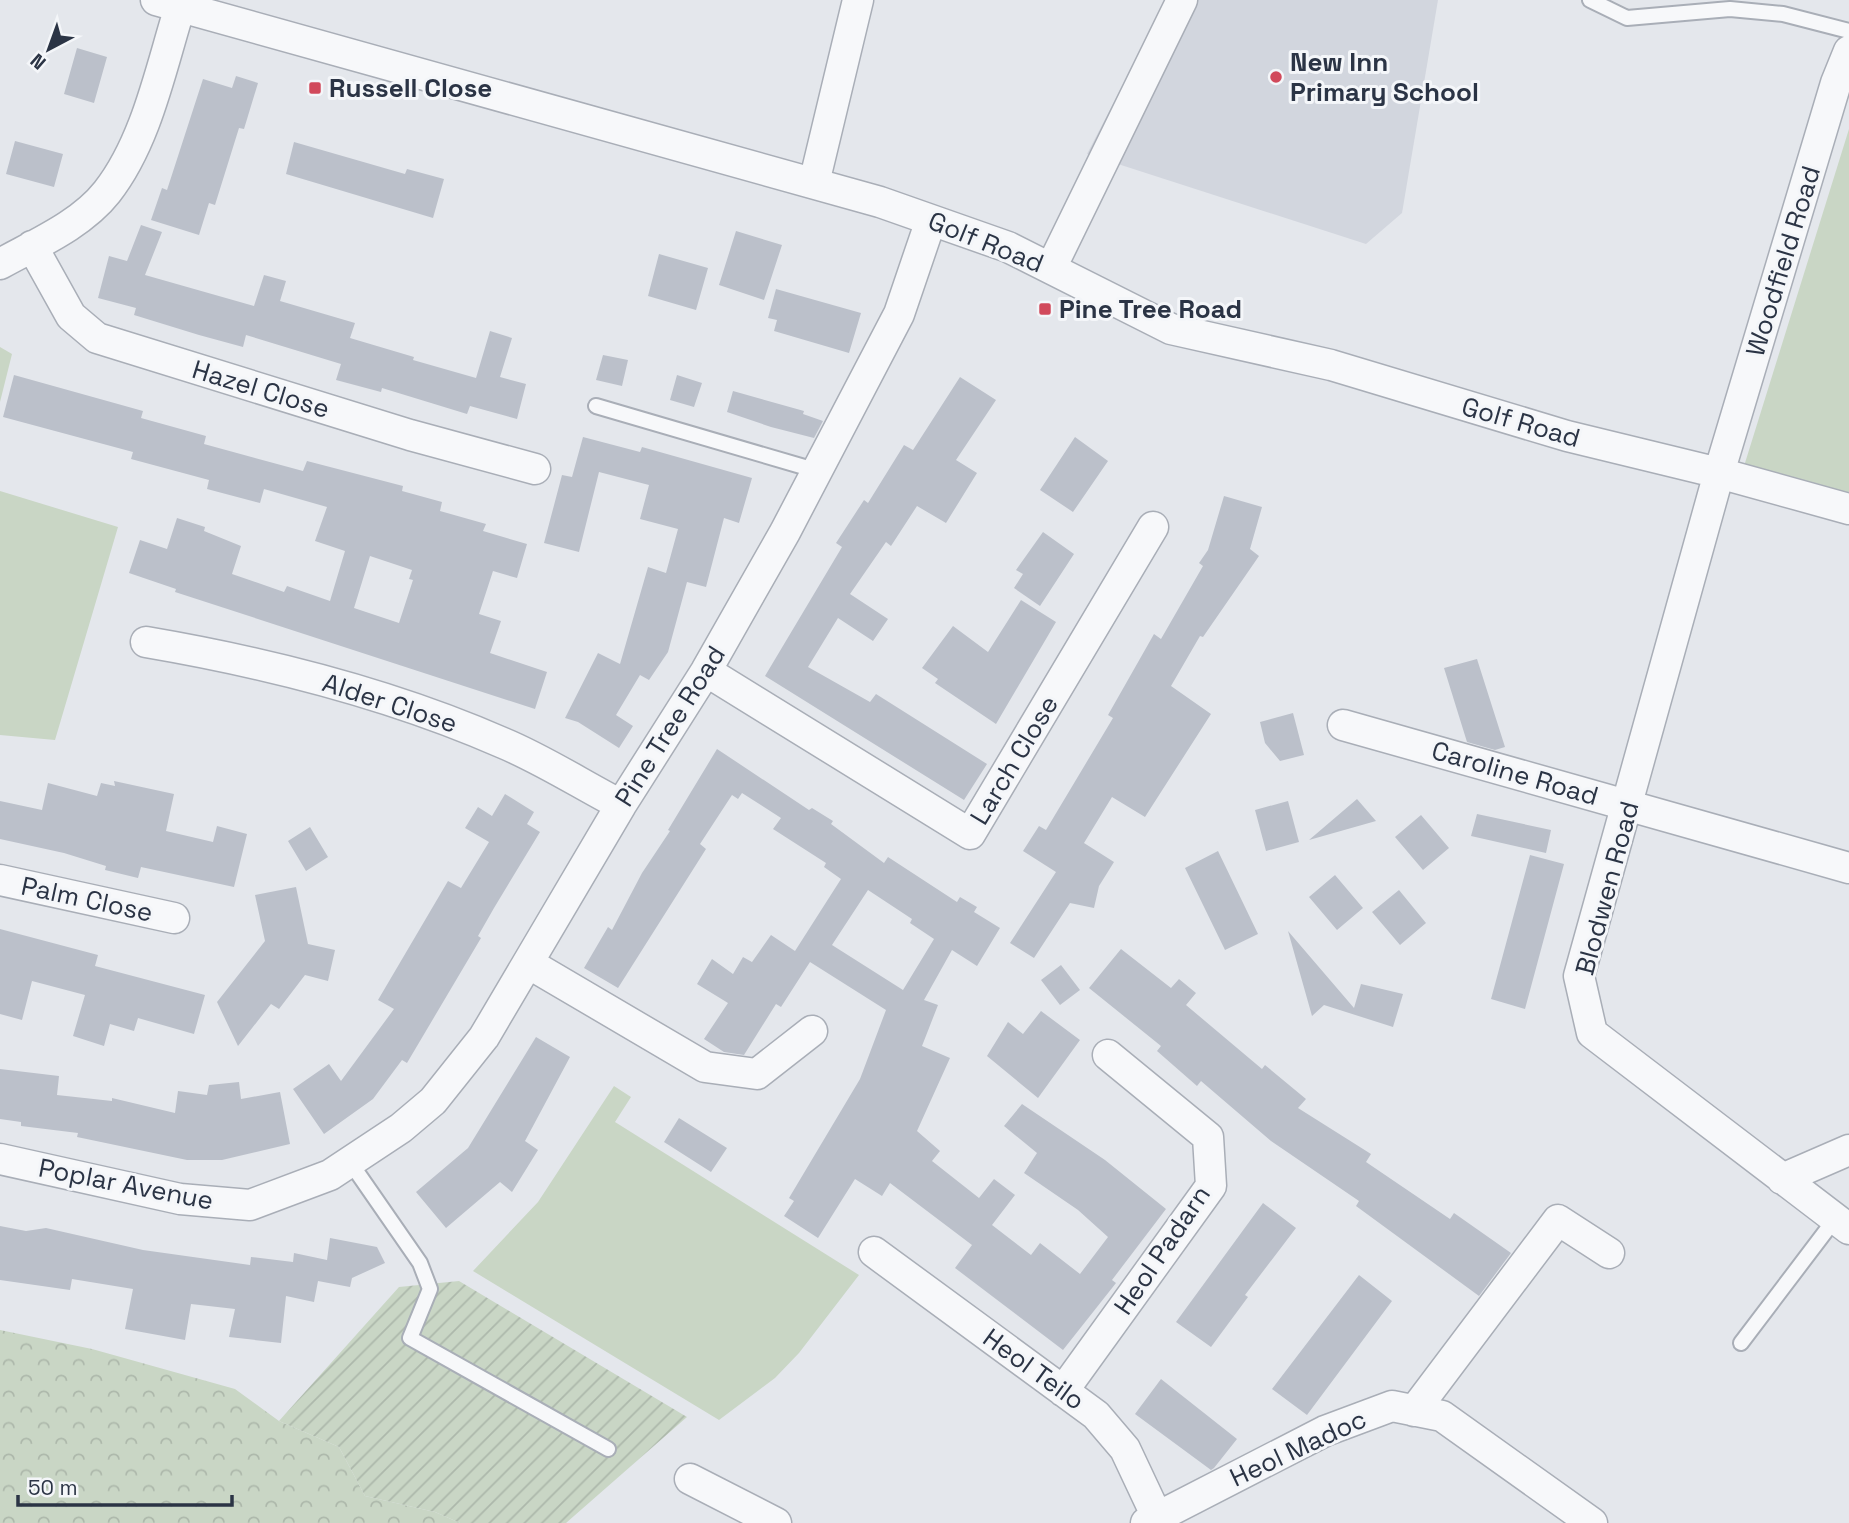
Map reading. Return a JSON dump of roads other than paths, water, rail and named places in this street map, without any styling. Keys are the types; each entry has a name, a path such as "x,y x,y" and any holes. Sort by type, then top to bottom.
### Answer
{"street":[{"path":"814,183 858,0"},
{"path":"1051,268 1181,0"},
{"path":"0,264 60,231 106,192 138,137 168,3"},
{"name":"Golf Road","path":"168,3 814,183 931,220 1008,247 1171,330 1331,365 1567,436 1719,473 1849,509"},
{"name":"Woodfield Road","path":"1719,473 1836,83 1849,51"},
{"name":"Pine Tree Road","path":"528,963 621,805 706,671 818,471 899,314 931,220"},
{"name":"Hazel Close","path":"32,246 71,316 97,338 410,435 535,469"},
{"name":"Blodwen Road","path":"1719,473 1578,976 1592,1033 1842,1224"},
{"name":"Larch Close","path":"706,671 970,834 1153,527"},
{"name":"Alder Close","path":"146,642 226,655 383,696 505,744 621,805"},
{"name":"Caroline Road","path":"1343,725 1849,868"},
{"name":"Palm Close","path":"0,880 174,918"},
{"path":"528,963 705,1067 757,1074 812,1031"},
{"name":"Poplar Avenue","path":"0,1159 180,1199 250,1205 330,1175 401,1128 433,1101 484,1037 528,963"},
{"name":"Heol Padarn","path":"1063,1391 1212,1186 1208,1137 1108,1055"},
{"path":"1782,1179 1849,1150"},
{"path":"1415,1410 1558,1220 1609,1253"},
{"name":"Heol Teilo","path":"874,1252 1096,1415 1125,1449 1152,1520"},
{"name":"Heol Madoc","path":"1152,1520 1325,1431 1392,1406 1442,1416 1592,1523"},
{"path":"690,1479 776,1523"}],"lane":[{"path":"1590,0 1627,18 1730,9 1783,14 1849,31"},
{"path":"596,405 818,471"},
{"path":"350,1162 420,1263 429,1289 410,1338 608,1450"},
{"path":"1741,1343 1842,1224"}],"place":[{"name":"New Inn Primary School","path":"1276,77"},
{"name":"Russell Close","path":"315,88"},
{"name":"Pine Tree Road","path":"1045,309"}]}
